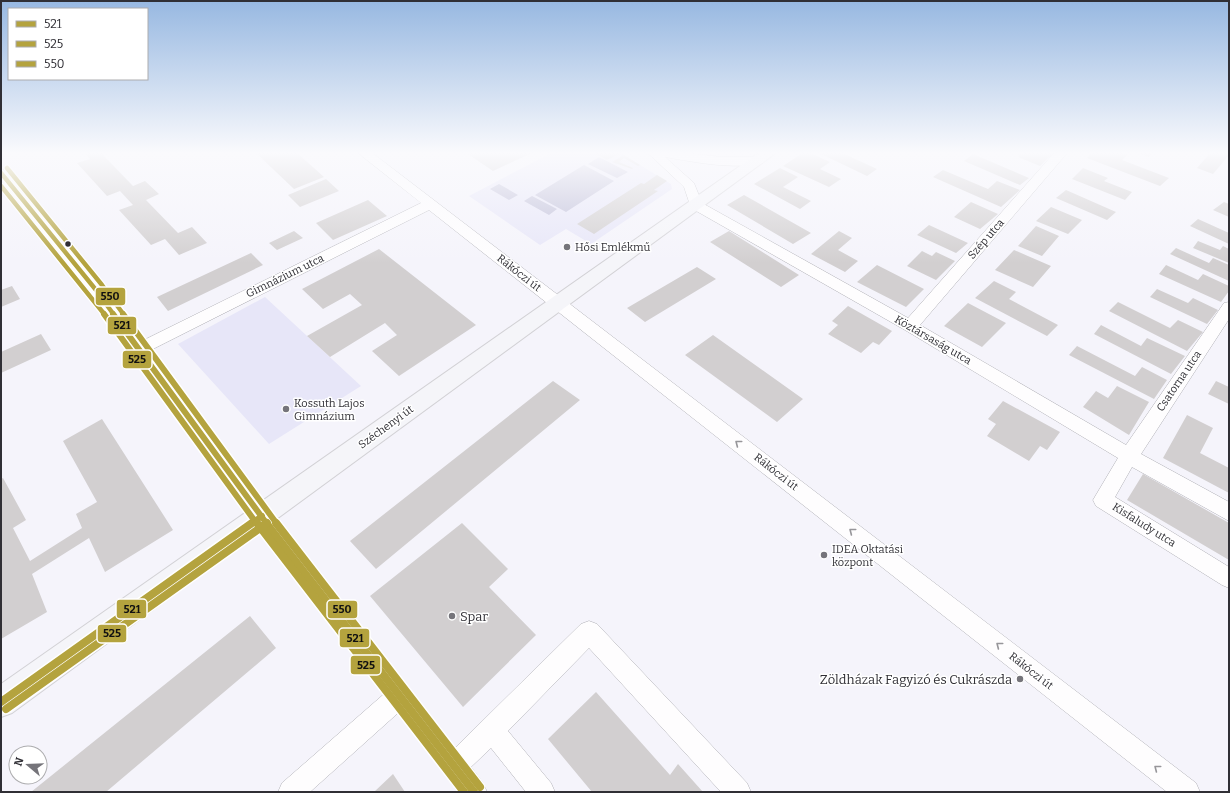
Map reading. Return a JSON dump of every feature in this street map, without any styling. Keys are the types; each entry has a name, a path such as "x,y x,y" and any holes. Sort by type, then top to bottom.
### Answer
{"main road":[{"name":"Széchenyi út","path":"1,702 719,189"}],"street":[{"path":"14,189 96,290 278,540 474,792"},
{"name":"Rákóczi út","path":"411,189 1187,792"},
{"path":"691,189 696,205"},
{"name":"Szép utca","path":"910,326 1030,189"},
{"name":"Gimnázium utca","path":"139,349 430,204"},
{"name":"Köztársaság utca","path":"696,205 910,326 1129,456 1229,512"},
{"name":"Csatorna utca","path":"1129,456 1229,307"},
{"name":"Kisfaludy utca","path":"1129,456 1103,500 1229,578"},
{"path":"454,766 492,730 589,632 738,792"},
{"path":"291,792 400,695"},
{"path":"492,730 542,792"}],"shaded area":[{"path":"482,189 672,189 591,244 566,229 540,245 469,196"},
{"path":"490,189 508,189 518,195 509,200"},
{"path":"545,189 602,189 566,212 535,195"},
{"path":"532,196 557,209 549,215 524,201"},
{"path":"265,297 361,386 269,444 178,344"}],"building":[{"path":"101,189 154,189 159,194 146,200 178,233 192,227 207,243 179,255 165,239 151,245 119,210 133,205 120,191 107,196"},
{"path":"302,189 337,189 339,191 300,207 288,195"},
{"path":"632,189 655,189 654,190 658,191 594,234 577,224"},
{"path":"763,189 787,189 811,201 800,209"},
{"path":"960,189 1020,190 1001,207"},
{"path":"1097,189 1124,189 1132,192 1125,200"},
{"path":"1066,190 1116,212 1107,220 1056,198"},
{"path":"744,195 811,233 793,244 727,205"},
{"path":"368,200 387,216 333,240 316,223"},
{"path":"971,202 998,214 980,229 954,217"},
{"path":"1224,202 1229,204 1229,217 1213,210"},
{"path":"1051,207 1082,220 1068,234 1036,221"},
{"path":"1198,219 1229,233 1229,244 1190,226"},
{"path":"929,225 968,243 956,253 917,235"},
{"path":"1036,226 1059,236 1042,256 1018,246"},
{"path":"294,231 303,238 277,250 269,243"},
{"path":"729,231 799,275 781,287 710,242"},
{"path":"839,231 852,238 838,250 858,261 845,272 811,254"},
{"path":"1198,241 1220,250 1223,246 1229,249 1229,263 1193,248"},
{"path":"1176,248 1209,263 1213,258 1229,265 1229,281 1170,254"},
{"path":"379,249 476,325 399,376 372,351 397,335 385,323 330,357 307,336 362,305 350,294 323,309 302,289"},
{"path":"1014,250 1051,266 1033,287 995,270"},
{"path":"922,251 932,256 936,252 955,261 936,280 907,266"},
{"path":"251,253 263,265 168,311 157,297"},
{"path":"877,265 924,289 906,307 857,282"},
{"path":"1166,265 1198,280 1203,274 1229,286 1229,291 1221,302 1159,274"},
{"path":"697,267 716,279 645,322 627,308"},
{"path":"994,281 1016,292 1009,299 1058,325 1047,336 975,298"},
{"path":"12,286 20,299 1,307 1,290"},
{"path":"1157,289 1188,303 1193,298 1218,310 1207,324 1150,297"},
{"path":"1118,302 1170,328 1178,320 1203,332 1187,351 1109,311"},
{"path":"968,303 1006,323 982,347 944,326"},
{"path":"848,306 892,331 879,345 873,342 861,353 828,334 838,325 832,321"},
{"path":"1101,325 1141,346 1147,338 1185,356 1171,374 1094,334"},
{"path":"41,334 51,350 1,373 1,352"},
{"path":"713,335 803,399 777,422 685,355"},
{"path":"1077,346 1135,376 1142,367 1167,380 1154,399 1069,355"},
{"path":"553,381 580,400 376,569 350,541"},
{"path":"1216,381 1229,387 1229,404 1208,394"},
{"path":"1117,386 1149,402 1129,435 1083,407 1096,391 1108,398"},
{"path":"1003,401 1060,432 1047,450 1040,446 1029,461 987,436 996,424 988,419"},
{"path":"1187,415 1213,428 1200,453 1229,468 1229,493 1163,458"},
{"path":"102,419 173,530 105,572 89,538 32,574 47,612 1,639 1,479 3,478 26,520 13,528 30,561 82,528 76,514 97,502 63,441"},
{"path":"1143,474 1229,523 1229,560 1127,500"},
{"name":"Spar","path":"462,523 508,569 489,587 536,635 463,707 370,596"},
{"path":"250,616 276,648 106,792 31,792 40,785 48,785 48,778"},
{"path":"596,692 670,775 678,764 703,792 592,792 548,739"},
{"path":"393,774 405,792 374,792"}],"transit line":[{"name":"525","path":"3,189 90,295 272,544 464,792"},
{"name":"521","path":"14,189 96,290 278,539 474,792"},
{"name":"550","path":"24,189 102,285 284,534 480,787"},
{"name":"521","path":"1,702 262,516"},
{"name":"525","path":"6,709 267,523"}],"place":[{"name":"Hősi Emlékmű","path":"567,247"},
{"name":"Kossuth Lajos Gimnázium","path":"286,409"},
{"name":"IDEA Oktatási központ","path":"824,555"},
{"name":"Spar","path":"452,616"},
{"name":"Zöldházak Fagyizó és Cukrászda","path":"1020,679"}]}
